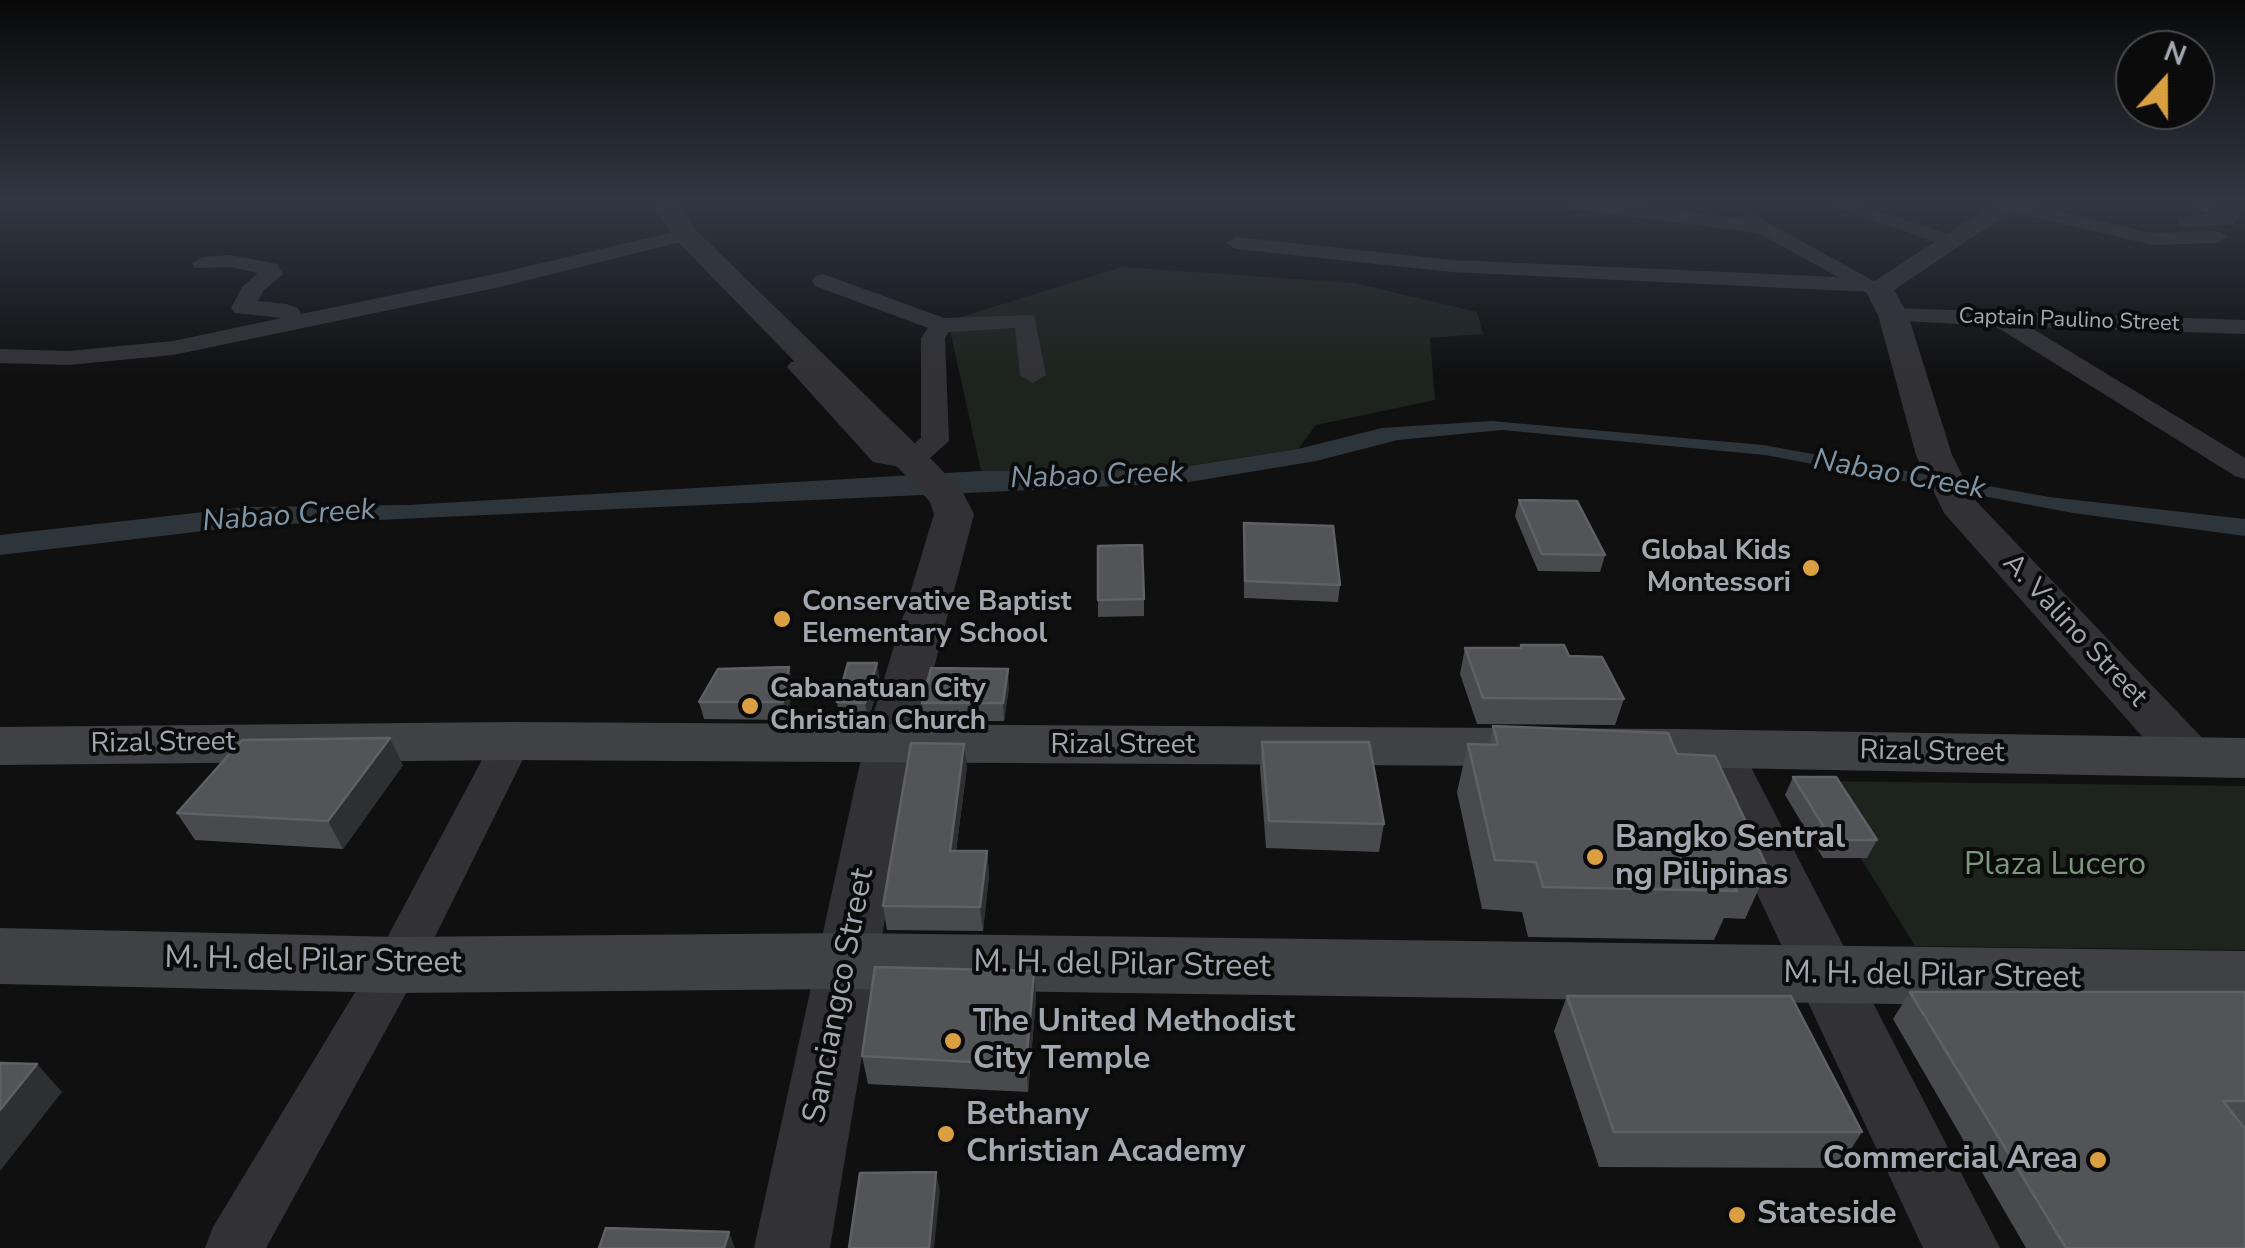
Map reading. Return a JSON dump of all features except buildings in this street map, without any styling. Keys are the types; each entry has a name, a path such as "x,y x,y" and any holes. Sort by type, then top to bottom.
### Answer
{"main road":[{"name":"Rizal Street","path":"0,746 512,741 2218,758"},
{"name":"M. H. del Pilar Street","path":"0,956 397,965 846,961 2245,980"}],"street":[{"path":"0,356 68,358 173,348 582,260"},
{"path":"711,260 927,477"},
{"name":"Captain Paulino Street","path":"1413,260 1880,296 2001,319 2245,327"},
{"path":"1690,260 1847,273"},
{"path":"1824,260 1880,296 1929,260"},
{"path":"203,263 230,261 269,269 272,274 254,287 243,308 290,311 287,324"},
{"path":"824,281 942,325 1026,320 1033,375"},
{"name":"A. Valino Street","path":"1880,296 1934,455 1958,504 2218,758"},
{"path":"2001,319 2245,470"},
{"path":"927,477 934,440 933,338 942,325"},
{"path":"800,367 883,456 927,477"},
{"name":"Sanciangco Street","path":"792,1248 889,745 954,514 927,477"},
{"path":"234,1248 397,965 512,741"},
{"path":"1716,750 1962,1248"}],"green space":[{"path":"1122,267 1354,283 1477,312 1483,334 1430,338 1435,400 1316,425 1298,449 1164,470 981,471 948,321"},
{"name":"Plaza Lucero","path":"1813,781 2245,786 2245,950 1915,946"}],"water":[{"name":"Nabao Creek","path":"1491,421 1763,445 2049,497 2245,519 2245,536 2073,513 1765,455 1502,430 1398,440 1316,461 1183,483 246,526 0,555 0,535 248,507 409,505 981,471 1164,470 1298,449 1382,428"}],"place":[{"name":"Global Kids Montessori","path":"1811,568"},
{"name":"Conservative Baptist Elementary School","path":"782,619"},
{"name":"Cabanatuan City Christian Church","path":"750,706"},
{"name":"Bangko Sentral ng Pilipinas","path":"1595,857"},
{"name":"The United Methodist City Temple","path":"953,1041"},
{"name":"Bethany Christian Academy","path":"946,1134"},
{"name":"Commercial Area","path":"2098,1160"},
{"name":"Stateside","path":"1737,1215"}]}
